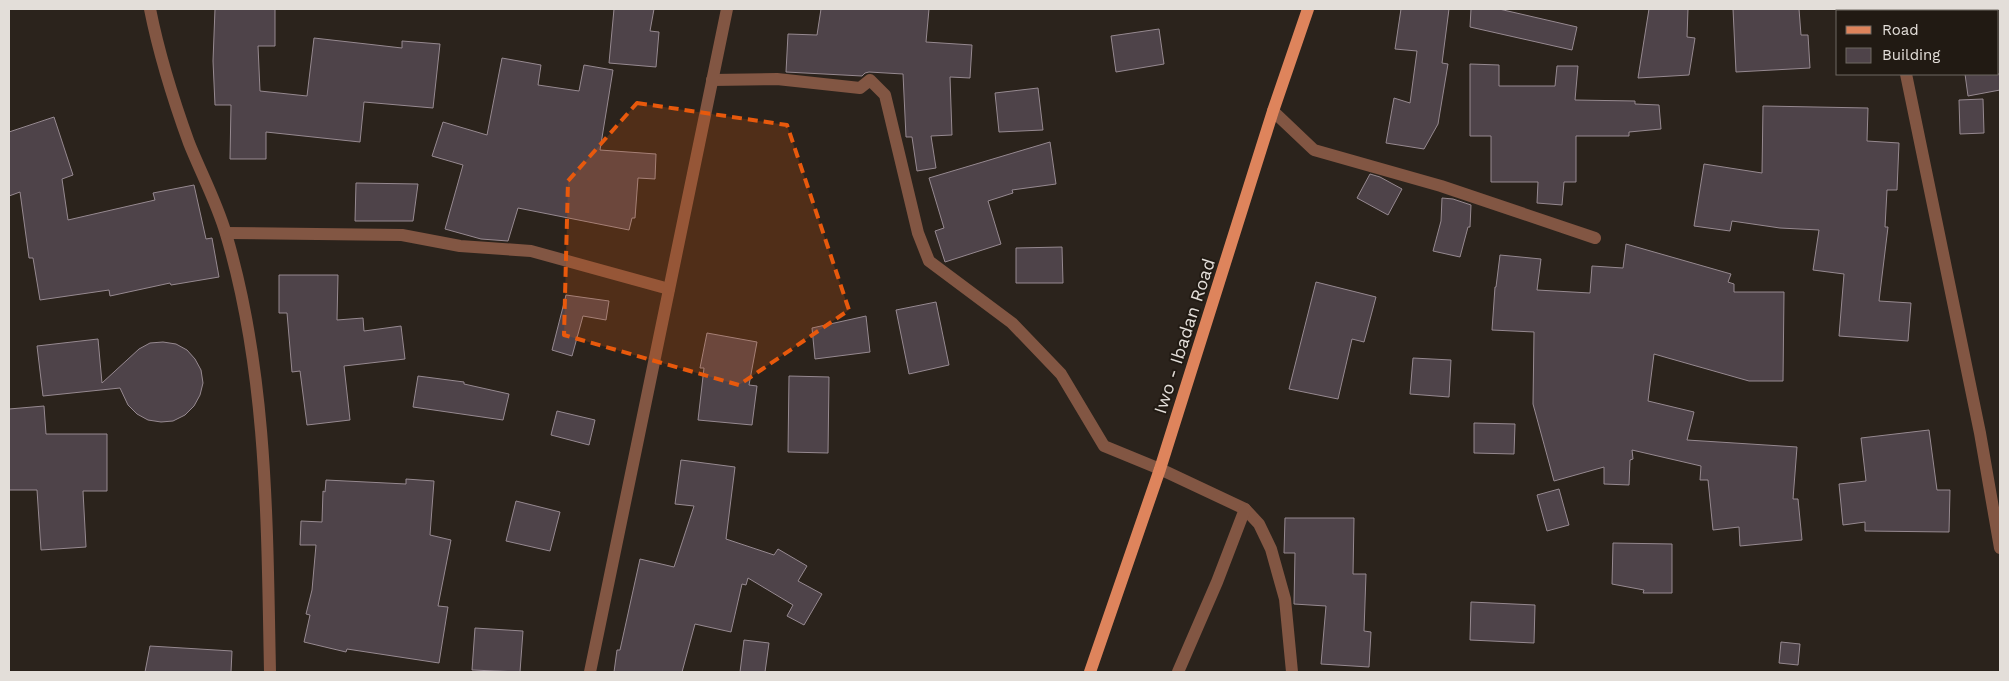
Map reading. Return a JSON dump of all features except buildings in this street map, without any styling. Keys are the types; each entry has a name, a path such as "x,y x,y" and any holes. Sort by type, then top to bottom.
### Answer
{"main road":[{"name":"Iwo - Ibadan Road","path":"1090,672 1160,469 1273,111 1308,9"}],"street":[{"path":"150,9 158,47 189,141 226,233 249,331 262,438 267,536 270,672"},
{"path":"590,672 726,9"},
{"path":"1906,75 1980,433 2000,548"},
{"path":"712,80 777,79 860,88 870,80 885,95 918,233 930,261 1012,323 1061,374 1104,446 1160,469 1245,509 1259,524 1271,548 1285,599 1292,672"},
{"path":"1273,111 1314,150 1441,186 1595,238"},
{"path":"226,233 402,235 460,246 531,251 669,289"},
{"path":"1178,672 1217,582 1245,509"}],"highlighted area":[{"path":"637,103 787,125 849,310 739,385 564,335 568,181"}]}
